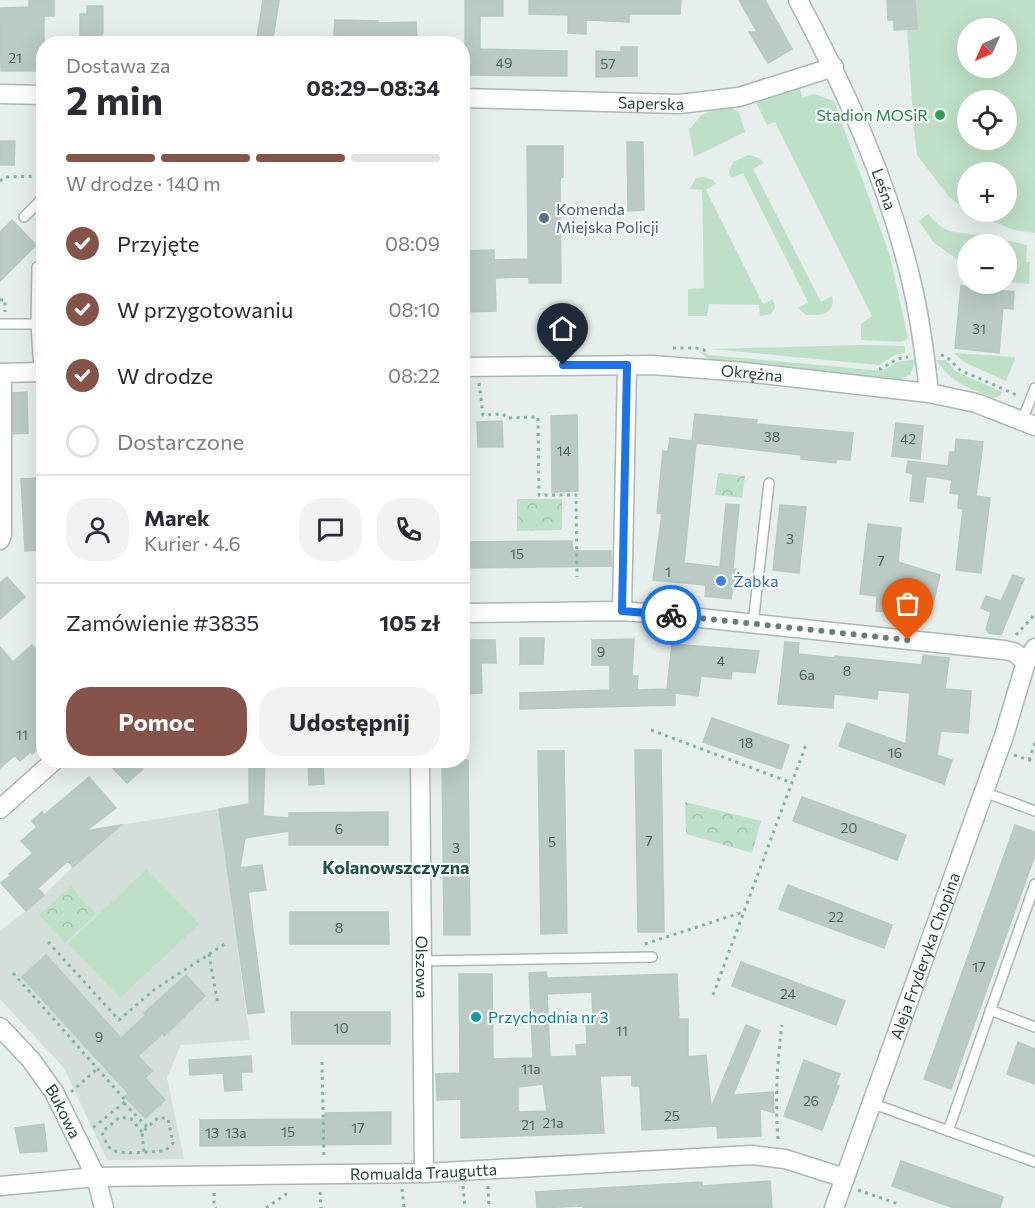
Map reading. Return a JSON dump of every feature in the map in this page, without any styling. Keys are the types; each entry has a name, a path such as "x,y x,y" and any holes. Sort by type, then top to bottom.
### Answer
{"street":[{"name":"Leśna","path":"798,0 834,67 872,155 902,245 918,315 929,393"},
{"name":"Saperska","path":"470,98 678,104 707,102 739,97 834,67"},
{"path":"0,94 36,95"},
{"name":"Okrężna","path":"470,367 627,365 678,366 744,372 929,393 976,403 1028,424"},
{"path":"622,611 627,365"},
{"path":"0,540 2,535 1,373 36,372"},
{"path":"470,613 622,611 1004,650 1031,655"},
{"name":"Aleja Fryderyka Chopina","path":"834,1208 1031,655"},
{"name":"Aleja Fryderyka Chopina","path":"1015,704 1035,679"},
{"path":"0,809 46,768"},
{"name":"Olszowa","path":"420,768 424,1173"},
{"name":"Bukowa","path":"0,1027 54,1092 96,1177 104,1208"},
{"name":"Romualda Traugutta","path":"0,1186 96,1177 424,1173 752,1155 785,1160 843,1181"}],"lane":[{"path":"24,217 36,205"},
{"path":"0,324 36,324"},
{"path":"1028,424 1030,400 1035,388"},
{"path":"753,624 769,483"},
{"path":"984,792 1035,811"},
{"path":"948,1131 1035,884"},
{"path":"421,961 652,957"},
{"path":"990,1010 1035,1027"},
{"path":"871,1103 1035,1162"}],"path":[{"path":"0,181 5,177 36,176"},
{"path":"942,355 960,370 1030,400"},
{"path":"470,370 483,415 503,414 507,418 538,417 539,495 576,495 577,577"},
{"path":"651,730 792,783"},
{"path":"713,994 807,742"},
{"path":"1029,760 1035,743"},
{"path":"1011,762 1013,754 1035,762"},
{"path":"637,946 743,912"},
{"path":"48,942 119,1020 155,989 225,944"},
{"path":"209,954 218,1005"},
{"path":"13,973 147,1127"},
{"path":"778,1139 776,1110 782,1025"},
{"path":"322,1062 325,1174"},
{"path":"71,1092 97,1069"},
{"path":"88,1132 124,1103"},
{"path":"142,1132 159,1117 168,1119 173,1143 165,1151 144,1152 118,1152 109,1147 102,1132 120,1117 131,1119 142,1132 144,1152"},
{"path":"843,1181 898,1204"}],"shaded area":[{"path":"219,809 250,1040 181,1045 167,1078 184,1159 107,1160 64,1068 0,999 0,931 35,904 121,825"}],"green space":[{"name":"Stadion MOSiR","path":"905,0 1035,0 1035,233 1014,230 994,222 1017,222 1017,162 957,162 957,203 949,197 917,155"},
{"path":"800,88 802,98 814,94 834,101 890,256 908,338 902,342 861,340 861,324 872,316 775,122 767,125 755,100"},
{"path":"722,107 729,107 739,112 745,132 694,157 689,130 701,115"},
{"path":"749,155 759,158 764,163 753,169 821,302 832,296 832,307 826,313 806,315 798,308 808,302 743,173 731,178 729,172 733,162"},
{"path":"704,177 713,180 716,184 706,190 763,304 773,299 775,308 771,314 760,316 759,305 709,304 707,316 688,316 688,289 704,288 702,190 690,189 696,178"},
{"path":"928,214 941,227 969,234 957,234 957,259 934,243 919,221"},
{"path":"1017,243 1027,245 1026,262 1030,262 1029,284 1017,283"},
{"path":"905,346 905,353 895,355 879,365 711,349"},
{"path":"699,351 709,355 883,371 896,362 917,359 910,375 898,380 708,359"},
{"path":"954,353 1014,357 1015,359 1006,381 964,362"},
{"path":"936,360 946,360 955,371 1002,392 1000,396 993,398 962,384 948,374"},
{"path":"718,473 745,476 742,498 715,495"},
{"path":"517,499 562,499 562,530 517,531"},
{"path":"685,802 761,821 752,853 686,834"},
{"path":"147,869 199,924 120,998 68,943"},
{"path":"71,886 96,914 65,943 39,915"}],"building":[{"path":"29,0 54,0 54,16 44,16 44,36 36,36 36,71 1,71 0,8 29,7"},
{"path":"263,0 279,0 273,36 257,36"},
{"path":"465,0 503,0 503,16 480,16 480,49 567,51 567,76 470,75 470,36 465,36"},
{"path":"529,0 681,0 680,14 629,14 629,22 586,20 586,34 568,33 568,15 529,14"},
{"path":"739,0 765,0 792,49 768,63 749,32 757,32"},
{"path":"887,0 915,0 917,29 894,30 894,20 888,20"},
{"path":"87,6 103,6 103,34 101,36 80,36 80,14 87,14"},
{"path":"335,20 378,21 378,23 416,22 417,36 334,36"},
{"path":"621,47 637,47 637,76 596,77 596,51 621,52"},
{"path":"0,141 15,141 14,165 0,165"},
{"path":"627,142 643,142 644,210 628,211"},
{"name":"Komenda Miejska Policji","path":"527,146 563,146 563,177 560,178 561,283 529,283 529,277 495,278 496,311 470,312 470,251 494,250 494,260 528,259"},
{"path":"12,220 36,245 0,281 0,232"},
{"path":"960,294 1014,294 1013,309 1003,308 999,353 955,348"},
{"path":"27,392 28,433 13,434 13,393"},
{"path":"695,414 757,420 756,424 853,433 850,460 836,459 836,463 801,459 801,455 696,443 684,563 720,567 726,504 739,505 733,569 736,569 731,599 705,596 706,585 653,580 662,514 657,513 663,451 668,452 670,438 692,441"},
{"path":"577,415 578,491 552,492 551,416"},
{"path":"502,421 503,447 478,447 477,422"},
{"path":"896,423 923,426 920,459 892,456"},
{"path":"956,439 983,442 976,496 990,498 981,573 956,570 963,509 958,508 959,494 950,493 952,480 926,476 923,502 910,501 913,474 906,472 908,461 948,466 950,452 955,452"},
{"path":"36,478 36,550 25,551 21,479"},
{"path":"780,505 806,507 799,573 773,570"},
{"path":"868,524 901,528 898,562 940,575 932,608 894,598 892,612 876,611 877,596 860,594"},
{"path":"572,541 573,551 611,551 611,566 470,568 470,542"},
{"path":"1013,575 1024,579 1001,635 989,633 986,629 991,612 981,608 986,596 1001,601"},
{"path":"7,577 25,597 0,619 0,583"},
{"path":"520,638 544,638 543,664 520,664"},
{"path":"634,639 632,676 638,676 637,690 667,689 672,644 759,651 755,673 732,671 731,679 701,676 698,696 675,693 675,705 520,709 520,693 610,690 610,665 592,665 592,640"},
{"path":"470,640 495,640 496,663 481,663 482,693 470,694"},
{"path":"785,642 799,643 798,654 835,658 835,656 922,665 923,655 949,658 945,689 971,691 968,733 941,731 937,755 952,760 944,784 839,746 847,723 906,744 910,693 878,690 877,699 834,694 833,708 778,704"},
{"path":"32,645 36,649 36,751 32,754 30,752 20,761 15,755 0,768 0,647 13,662"},
{"path":"712,718 789,745 781,769 703,742"},
{"path":"635,750 661,750 664,932 638,932"},
{"path":"538,751 564,751 567,933 541,934"},
{"path":"113,768 142,768 143,769 127,783"},
{"path":"249,768 265,768 263,816 289,818 289,813 388,812 388,845 289,845 289,831 245,838 240,868 262,865 266,890 248,892 264,1012 248,1014 219,809 249,804"},
{"path":"308,768 323,768 324,784 309,785"},
{"path":"442,768 468,768 470,935 444,935"},
{"path":"89,777 116,808 86,831 121,825 73,867 68,861 38,888 44,895 26,911 1,883 33,853 21,841 37,827 32,821 42,812 44,815"},
{"path":"802,797 906,835 897,860 793,821"},
{"path":"1015,825 1035,832 1035,855 951,1089 924,1079"},
{"path":"788,885 892,925 884,948 779,909"},
{"path":"290,912 388,912 389,944 290,944"},
{"path":"46,955 121,1038 146,1015 144,1013 186,975 205,996 164,1036 162,1034 138,1056 152,1071 145,1078 165,1100 145,1118 125,1097 128,1093 22,977"},
{"path":"741,962 845,1001 836,1025 732,986"},
{"path":"546,972 547,978 677,974 679,1019 688,1019 688,1057 706,1055 711,1108 746,1025 760,1031 733,1095 773,1092 774,1113 760,1108 761,1136 718,1138 717,1126 642,1130 640,1086 632,1086 632,1075 600,1076 604,1133 461,1138 461,1099 437,1100 436,1074 460,1073 459,974 492,974 493,1059 533,1058 529,973","holes":["592,992 593,1019 586,1020 587,1044 576,1045 577,1056 550,1057 547,994","543,1084 547,1111 518,1112 518,1087"]},
{"path":"291,1012 390,1012 390,1044 292,1044"},
{"path":"1018,1042 1035,1049 1035,1084 1007,1074"},
{"path":"251,1056 252,1072 241,1072 242,1090 225,1091 223,1073 190,1075 189,1060"},
{"path":"804,1060 840,1074 836,1085 839,1086 822,1130 784,1116"},
{"path":"391,1112 391,1144 200,1146 200,1120 325,1119 325,1113"},
{"path":"44,1124 47,1151 20,1153 15,1128"},
{"path":"901,1161 1003,1197 1000,1208 954,1208 892,1186"},
{"path":"770,1181 772,1208 583,1208 583,1206 537,1208 536,1192 702,1182 702,1186"}],"way so far":[{"path":"671,615 908,640"}],"place":[{"name":"Stadion MOSiR","path":"940,115"},
{"name":"Komenda Miejska Policji","path":"544,218"},
{"name":"Żabka","path":"721,581"},
{"name":"Przychodnia nr 3","path":"476,1017"}],"district":[{"name":"Kolanowszczyzna","path":"396,868"}],"route":[{"path":"563,365 627,365 622,611 671,615"}]}
